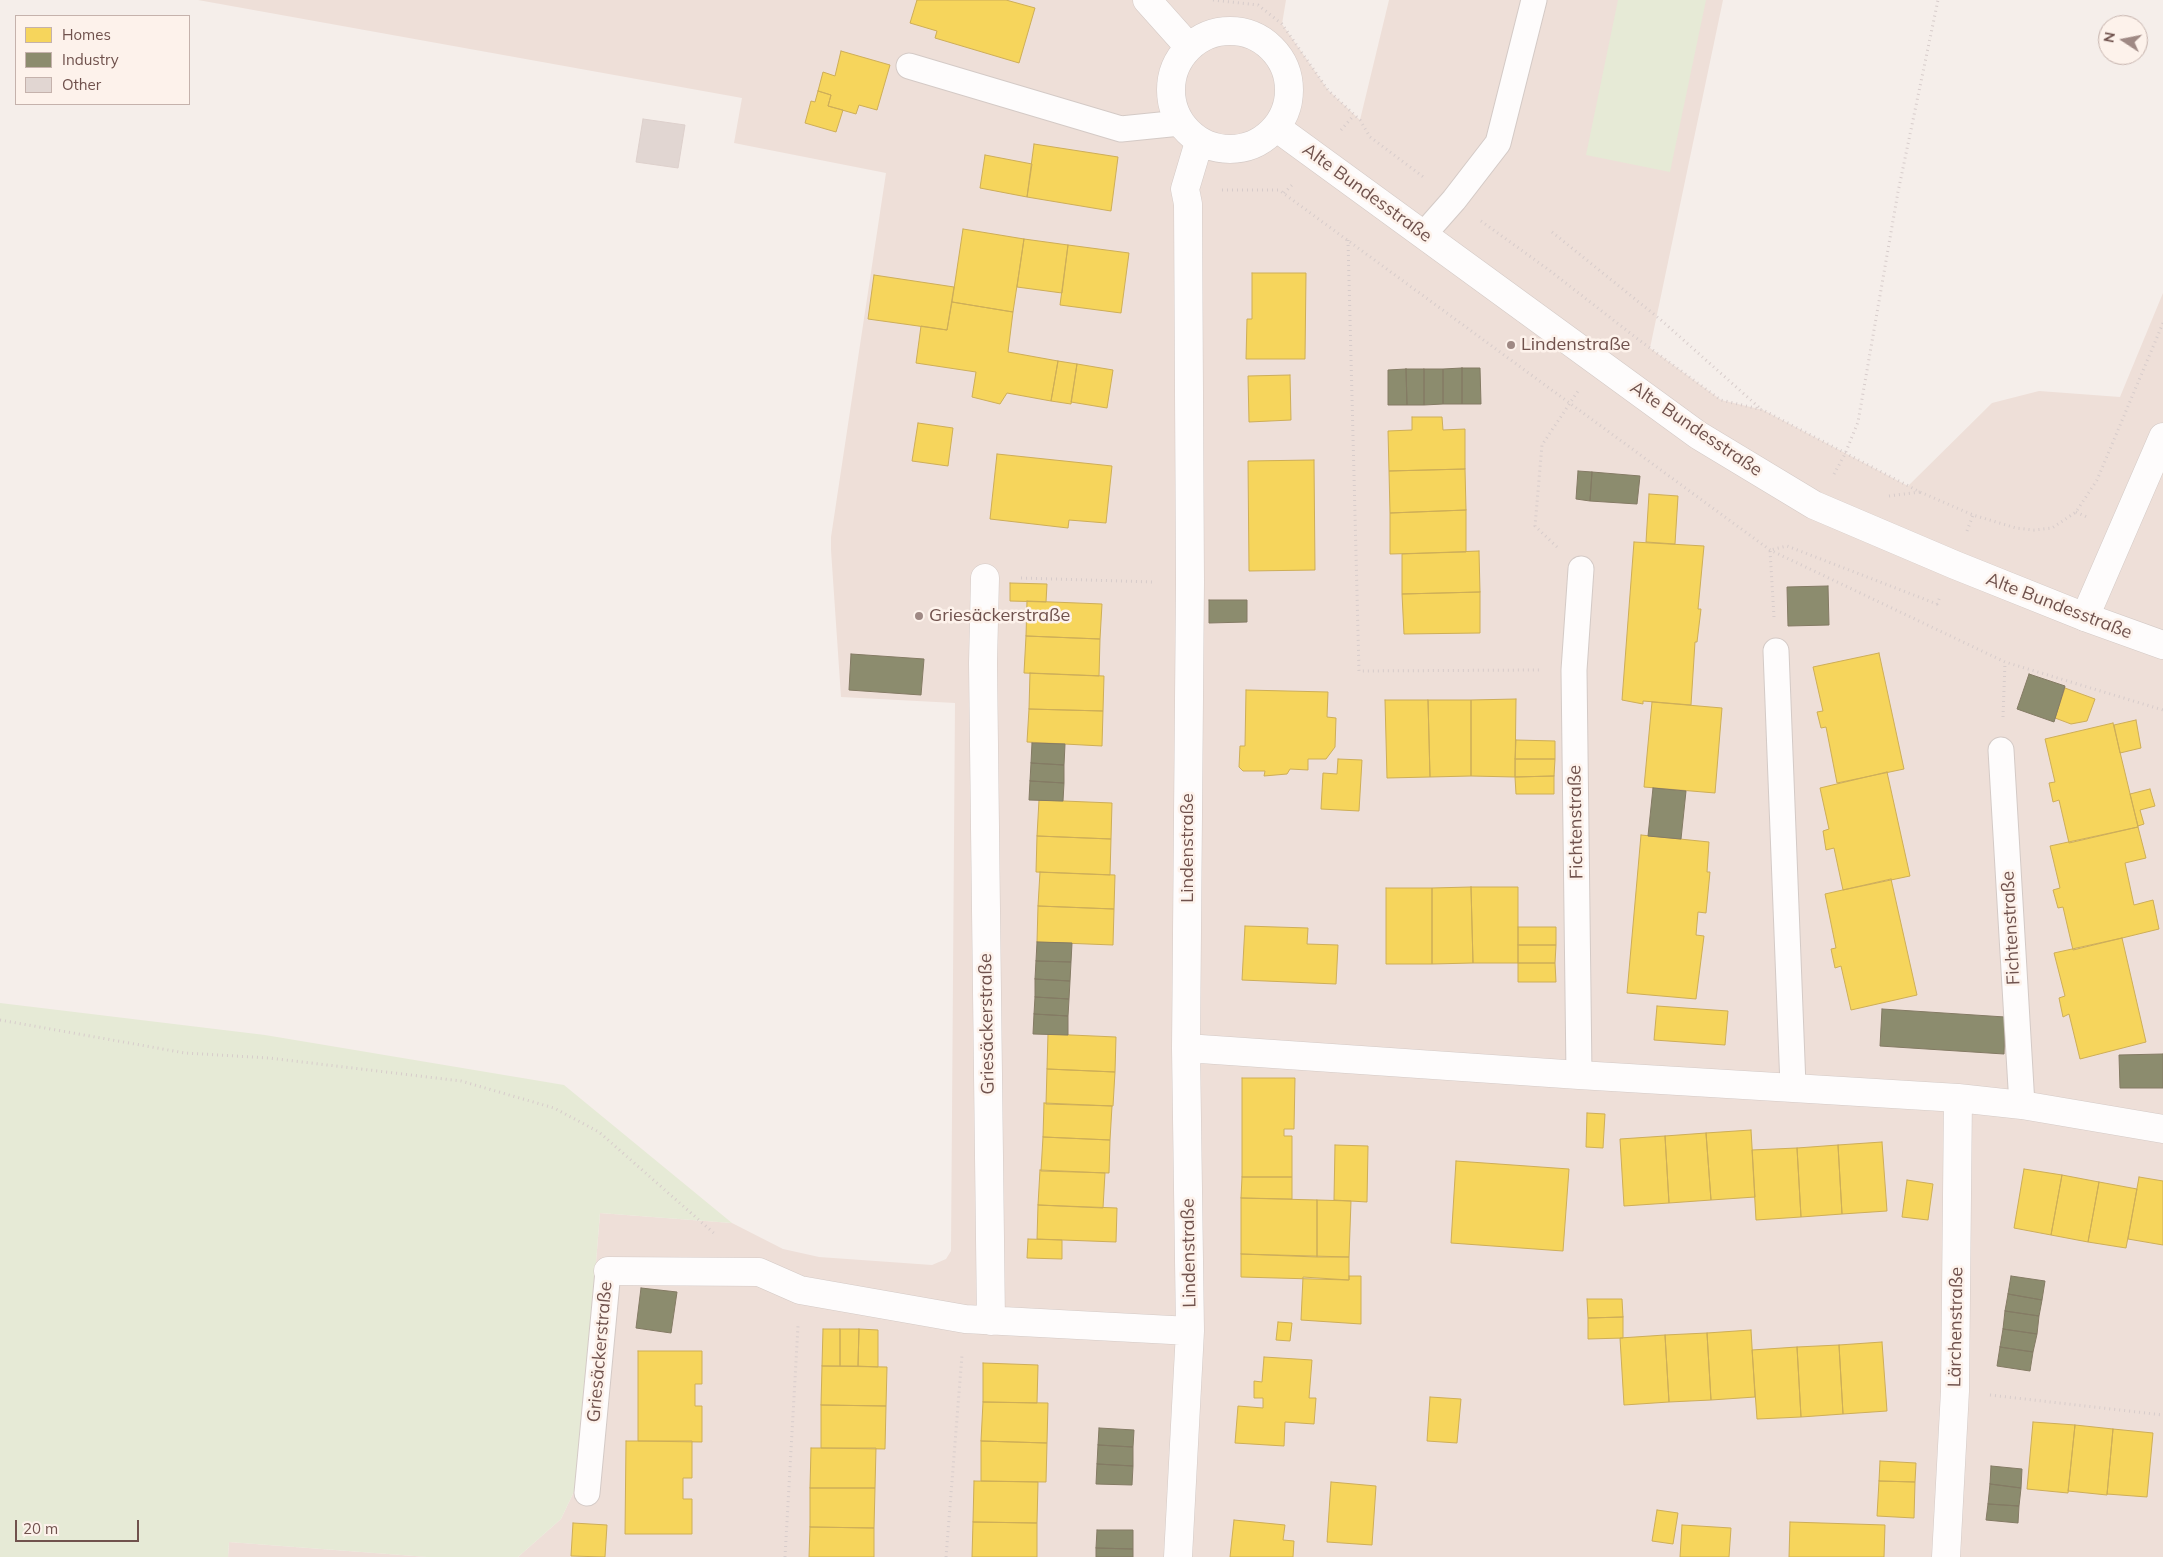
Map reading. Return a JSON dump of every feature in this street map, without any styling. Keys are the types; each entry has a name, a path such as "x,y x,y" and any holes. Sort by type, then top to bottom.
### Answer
{"street":[{"path":"1147,0 1189,47"},
{"path":"1225,30 1245,32 1263,40 1277,54 1286,71 1290,90 1287,110 1277,128 1254,145 1227,150 1199,142 1180,123 1171,97 1174,70 1189,47 1205,36 1225,30"},
{"name":"Alte Bundesstraße","path":"1277,128 1698,435 1814,505 1955,565 2084,617 2163,646"},
{"name":"Lindenstraße","path":"1178,1557 1190,1331 1186,1048 1190,582 1188,204 1184,190 1199,142"},
{"path":"2084,617 2163,437"},
{"name":"Griesäckerstraße","path":"978,1320 982,664 985,578"},
{"path":"1186,1048 1579,1075 1793,1086 1958,1098 2022,1105 2163,1129"},
{"name":"Lärchenstraße","path":"1946,1557 1955,1391 1958,1098"},
{"name":"Griesäckerstraße","path":"608,1271 759,1272 800,1290 978,1320 1190,1331"}],"lane":[{"path":"1424,234 1454,200 1498,143 1534,0"},
{"path":"909,66 1121,129 1180,123"},
{"name":"Fichtenstraße","path":"1579,1075 1574,670 1581,569"},
{"path":"1776,650 1793,1086"},
{"name":"Fichtenstraße","path":"2001,750 2022,1105"},
{"name":"Griesäckerstraße","path":"587,1493 608,1271"}],"path":[{"path":"1213,0 1258,5 1282,24 1328,90 1360,120 1370,137 1721,400 1763,410"},
{"path":"1845,454 1858,422 1898,192 1938,0"},
{"path":"1552,232 1661,320 1763,410 1920,492 1973,516 2016,528 2034,530 2052,528 2076,512 2097,480 2163,322"},
{"path":"1348,240 1358,671 1574,670"},
{"path":"1581,569 1535,526 1542,445 1599,362"},
{"path":"1776,650 1770,550 1787,546 1937,604 1955,565 1973,516"},
{"path":"985,578 1190,582"},
{"path":"2001,750 2005,662"},
{"path":"0,1020 185,1053 269,1058 461,1081 554,1108 599,1132 759,1272"},
{"path":"785,1557 800,1290"},
{"path":"946,1557 978,1320"},
{"path":"1955,1391 2163,1415"}],"shaded area":[{"path":"198,0 1286,0 1282,24 1328,90 1360,120 1389,0 1723,0 1650,348 1721,400 1763,410 1908,486 1992,403 2039,391 2120,397 2163,293 2163,1557 518,1557 561,1519 578,1483 600,1213 732,1223 783,1249 819,1257 932,1265 946,1259 951,1251 955,703 841,697 831,550 831,537 886,173 734,143 742,98"},
{"path":"229,1542 428,1557 228,1557"}],"green space":[{"path":"1618,0 1706,0 1670,172 1586,155"},
{"path":"0,1003 265,1035 564,1085 732,1223 600,1213 578,1483 561,1519 518,1557 428,1557 229,1542 228,1557 0,1557"}],"building: Homes":[{"path":"917,0 1006,0 1035,8 1019,63 935,38 937,31 910,23"},
{"path":"841,51 890,65 877,110 859,105 856,114 828,106 831,95 818,91 823,72 835,76"},
{"path":"818,91 831,95 828,106 843,110 836,132 805,123 811,101 815,102"},
{"path":"1034,144 1118,157 1111,211 1027,197"},
{"path":"985,155 1032,164 1027,197 980,188"},
{"path":"963,229 1024,239 1013,312 952,302"},
{"path":"1024,239 1068,245 1062,293 1017,287"},
{"path":"1068,245 1129,253 1121,313 1060,305"},
{"path":"1252,273 1306,273 1305,359 1246,359 1247,319 1252,319"},
{"path":"874,275 954,287 947,330 868,319"},
{"path":"952,302 1013,312 1008,352 1058,361 1051,401 1007,393 1000,404 972,397 976,372 916,363 921,326 947,330"},
{"path":"1058,361 1077,364 1071,404 1051,401"},
{"path":"1077,364 1113,370 1107,408 1071,402"},
{"path":"1290,375 1291,420 1249,422 1248,376"},
{"path":"1412,417 1442,417 1443,430 1465,429 1465,469 1389,471 1388,431 1412,430"},
{"path":"918,423 953,428 948,466 912,461"},
{"path":"997,454 1112,466 1106,523 1069,520 1068,528 990,519"},
{"path":"1314,460 1315,570 1249,571 1248,461"},
{"path":"1465,469 1466,510 1390,513 1389,471"},
{"path":"1649,494 1678,496 1675,544 1646,542"},
{"path":"1466,510 1466,552 1390,554 1390,513"},
{"path":"1634,542 1704,546 1698,609 1701,609 1697,642 1695,642 1691,705 1643,701 1643,704 1622,700"},
{"path":"1479,551 1480,592 1402,594 1402,554"},
{"path":"1010,583 1047,584 1046,602 1010,601"},
{"path":"1480,592 1480,633 1404,634 1402,594"},
{"path":"1027,601 1102,604 1100,639 1026,636"},
{"path":"1026,636 1100,639 1099,676 1024,673"},
{"path":"1879,653 1904,769 1837,783 1826,727 1821,728 1817,712 1823,711 1813,667"},
{"path":"1030,673 1104,676 1103,711 1029,709"},
{"path":"2065,688 2095,699 2087,721 2071,724 2055,718"},
{"path":"1246,690 1328,692 1327,717 1336,718 1335,747 1326,759 1308,759 1308,770 1290,769 1287,774 1264,776 1265,771 1243,771 1239,767 1240,746 1245,746"},
{"path":"1516,699 1515,777 1471,776 1471,700"},
{"path":"1385,700 1428,700 1430,777 1387,778"},
{"path":"1428,700 1471,700 1471,776 1430,777"},
{"path":"1652,702 1722,708 1715,793 1644,787"},
{"path":"1029,709 1103,711 1102,746 1027,742"},
{"path":"2136,720 2141,748 2120,753 2114,725"},
{"path":"2113,723 2138,827 2069,843 2059,800 2053,802 2049,783 2055,782 2045,739"},
{"path":"1516,740 1555,741 1555,759 1515,759"},
{"path":"1338,759 1362,760 1359,811 1321,809 1323,773 1337,774"},
{"path":"1515,759 1555,759 1554,776 1515,777"},
{"path":"1887,772 1910,876 1843,890 1834,848 1826,850 1823,831 1829,829 1820,788"},
{"path":"1554,776 1554,794 1516,794 1515,777"},
{"path":"2150,789 2155,806 2140,810 2144,824 2138,826 2130,794"},
{"path":"1039,800 1112,803 1111,839 1037,836"},
{"path":"2138,827 2146,858 2125,863 2134,905 2153,900 2159,929 2073,950 2063,907 2058,908 2053,890 2060,888 2050,846"},
{"path":"1641,835 1709,842 1707,872 1710,872 1706,913 1698,912 1696,935 1704,936 1696,999 1627,993"},
{"path":"1037,836 1111,839 1110,875 1036,872"},
{"path":"1040,872 1115,875 1114,909 1038,906"},
{"path":"1891,879 1917,995 1851,1010 1841,966 1835,968 1831,949 1836,948 1825,894"},
{"path":"1471,887 1518,887 1518,963 1473,963"},
{"path":"1471,887 1473,963 1432,964 1432,888"},
{"path":"1386,888 1432,888 1432,964 1386,964"},
{"path":"1038,906 1114,909 1113,945 1037,942"},
{"path":"1245,926 1308,928 1307,944 1338,945 1336,984 1242,980"},
{"path":"1518,927 1556,927 1556,945 1518,945"},
{"path":"2122,938 2146,1042 2080,1059 2069,1014 2063,1017 2059,998 2065,996 2054,953"},
{"path":"1518,945 1556,945 1555,963 1518,963"},
{"path":"1518,963 1555,963 1556,982 1518,982"},
{"path":"1657,1006 1728,1011 1725,1045 1654,1040"},
{"path":"1048,1034 1116,1037 1115,1072 1047,1069"},
{"path":"1047,1069 1115,1072 1113,1106 1046,1104"},
{"path":"1242,1078 1295,1078 1294,1129 1284,1129 1284,1136 1292,1136 1292,1177 1242,1177"},
{"path":"1044,1103 1112,1106 1110,1140 1043,1137"},
{"path":"1587,1113 1605,1114 1603,1148 1586,1147"},
{"path":"1751,1130 1755,1197 1711,1200 1706,1133"},
{"path":"1706,1133 1711,1200 1669,1203 1665,1136"},
{"path":"1665,1136 1669,1203 1624,1206 1620,1139"},
{"path":"1043,1137 1110,1140 1109,1173 1041,1171"},
{"path":"1882,1142 1887,1211 1842,1214 1838,1145"},
{"path":"1335,1145 1368,1146 1367,1202 1334,1200"},
{"path":"1838,1145 1842,1214 1801,1217 1797,1148"},
{"path":"1797,1148 1801,1217 1756,1220 1752,1150"},
{"path":"1456,1161 1569,1169 1563,1251 1451,1243"},
{"path":"2024,1169 2062,1175 2051,1235 2014,1228"},
{"path":"1040,1170 1105,1173 1103,1208 1038,1205"},
{"path":"2062,1175 2099,1182 2088,1242 2051,1235"},
{"path":"1242,1177 1292,1177 1292,1199 1241,1198"},
{"path":"2139,1177 2163,1181 2163,1245 2128,1239"},
{"path":"1907,1180 1933,1184 1928,1220 1902,1217"},
{"path":"2099,1182 2137,1189 2126,1248 2088,1242"},
{"path":"1241,1198 1317,1200 1317,1257 1241,1254"},
{"path":"1317,1200 1351,1201 1349,1257 1317,1257"},
{"path":"1038,1205 1117,1208 1116,1242 1037,1239"},
{"path":"1028,1239 1062,1240 1062,1259 1027,1258"},
{"path":"1241,1254 1349,1257 1349,1280 1241,1277"},
{"path":"1349,1276 1361,1276 1361,1324 1301,1320 1303,1277 1349,1280"},
{"path":"1587,1299 1622,1299 1623,1317 1588,1318"},
{"path":"1623,1317 1623,1338 1588,1339 1588,1318"},
{"path":"1278,1322 1292,1323 1290,1341 1276,1340"},
{"path":"823,1329 840,1329 840,1366 822,1366"},
{"path":"840,1329 859,1329 858,1366 840,1366"},
{"path":"859,1329 878,1330 878,1367 858,1366"},
{"path":"1751,1330 1755,1397 1711,1400 1707,1333"},
{"path":"1707,1333 1711,1400 1669,1402 1665,1335"},
{"path":"1665,1335 1669,1402 1624,1405 1620,1338"},
{"path":"1882,1342 1887,1411 1843,1414 1839,1345"},
{"path":"1839,1345 1843,1414 1801,1417 1797,1347"},
{"path":"1797,1347 1801,1417 1757,1419 1752,1350"},
{"path":"638,1351 702,1351 702,1384 695,1384 695,1406 702,1406 702,1442 638,1441"},
{"path":"1264,1357 1312,1360 1309,1398 1316,1398 1314,1424 1285,1422 1284,1446 1235,1443 1238,1406 1263,1408 1263,1398 1254,1398 1254,1381 1262,1382"},
{"path":"983,1363 1038,1365 1037,1403 983,1402"},
{"path":"822,1366 887,1367 886,1406 821,1405"},
{"path":"1430,1397 1461,1399 1457,1443 1427,1441"},
{"path":"983,1402 1048,1403 1047,1443 981,1441"},
{"path":"821,1405 886,1406 885,1449 821,1448"},
{"path":"2033,1422 2075,1425 2068,1493 2027,1489"},
{"path":"2075,1425 2113,1429 2107,1495 2068,1491"},
{"path":"2113,1429 2153,1433 2147,1497 2107,1494"},
{"path":"626,1441 692,1441 692,1478 683,1478 683,1499 692,1499 692,1534 625,1534"},
{"path":"981,1441 1047,1443 1046,1482 981,1481"},
{"path":"811,1448 876,1448 875,1488 810,1488"},
{"path":"1880,1461 1916,1463 1915,1482 1879,1481"},
{"path":"974,1481 1038,1482 1037,1523 973,1522"},
{"path":"1879,1481 1915,1482 1914,1518 1877,1516"},
{"path":"1331,1482 1376,1486 1372,1545 1327,1542"},
{"path":"810,1488 875,1488 874,1528 810,1527"},
{"path":"1657,1510 1678,1513 1673,1544 1652,1541"},
{"path":"1234,1520 1285,1525 1283,1540 1294,1541 1293,1557 1230,1557"},
{"path":"973,1522 1037,1523 1037,1557 972,1557"},
{"path":"1790,1522 1885,1525 1884,1557 1789,1557"},
{"path":"573,1523 607,1525 605,1557 571,1556"},
{"path":"1682,1525 1731,1528 1729,1557 1680,1557"},
{"path":"810,1527 874,1528 874,1557 809,1557"}],"building: Industry":[{"path":"1462,368 1480,368 1481,404 1462,404"},
{"path":"1462,368 1462,404 1443,404 1443,369"},
{"path":"1406,369 1407,405 1388,405 1388,370"},
{"path":"1406,369 1424,369 1424,405 1407,405"},
{"path":"1424,369 1443,369 1443,404 1424,405"},
{"path":"1578,471 1592,472 1590,501 1576,499"},
{"path":"1592,472 1640,476 1637,504 1590,501"},
{"path":"1828,586 1829,625 1788,626 1787,587"},
{"path":"1209,600 1247,600 1247,622 1209,623"},
{"path":"851,654 924,659 921,695 849,690"},
{"path":"2029,674 2065,686 2054,722 2017,709"},
{"path":"1032,743 1065,744 1064,765 1031,763"},
{"path":"1031,763 1064,765 1064,783 1030,781"},
{"path":"1030,781 1064,783 1063,801 1029,800"},
{"path":"1653,788 1686,791 1681,839 1648,836"},
{"path":"1037,942 1072,943 1071,962 1036,961"},
{"path":"1036,961 1071,962 1070,981 1035,979"},
{"path":"1035,979 1070,981 1069,999 1035,997"},
{"path":"1035,997 1069,999 1068,1016 1034,1014"},
{"path":"1882,1009 2005,1017 2004,1054 1880,1046"},
{"path":"1034,1014 1068,1016 1068,1035 1033,1034"},
{"path":"2163,1054 2163,1088 2120,1088 2119,1055"},
{"path":"2011,1276 2045,1281 2042,1300 2008,1294"},
{"path":"641,1288 677,1292 671,1333 636,1328"},
{"path":"2008,1294 2042,1300 2039,1316 2005,1311"},
{"path":"2005,1311 2039,1316 2037,1334 2003,1329"},
{"path":"2003,1329 2037,1334 2033,1352 2000,1347"},
{"path":"2000,1347 2033,1352 2030,1371 1997,1366"},
{"path":"1099,1428 1134,1430 1133,1447 1098,1445"},
{"path":"1098,1445 1133,1447 1133,1466 1097,1464"},
{"path":"1097,1464 1133,1466 1132,1485 1096,1484"},
{"path":"1991,1466 2022,1469 2021,1488 1990,1484"},
{"path":"1990,1484 2021,1488 2019,1506 1988,1504"},
{"path":"1988,1504 2019,1506 2018,1523 1986,1520"},
{"path":"1097,1530 1133,1530 1133,1549 1096,1548"},
{"path":"1096,1548 1133,1549 1133,1557 1096,1557"}],"building: Other":[{"path":"643,119 685,125 678,168 636,162"}],"place":[{"name":"Lindenstraße","path":"1511,345"},
{"name":"Griesäckerstraße","path":"919,616"}]}
